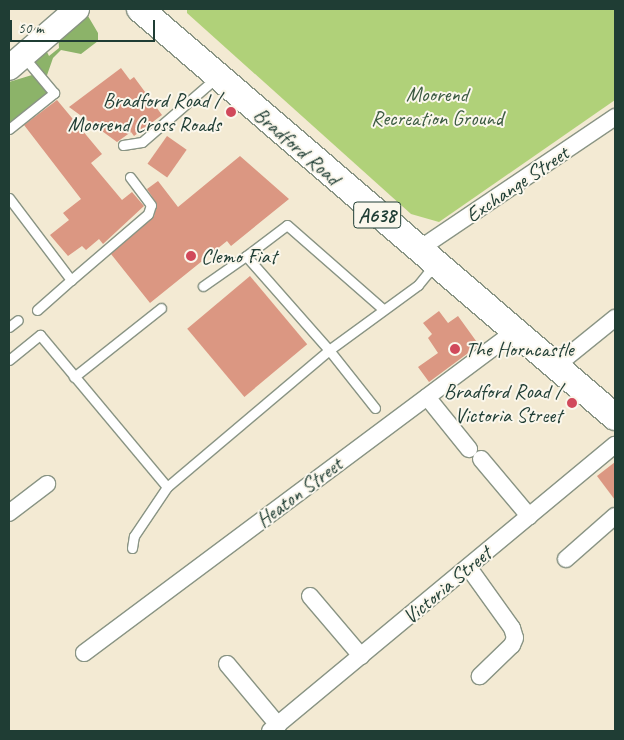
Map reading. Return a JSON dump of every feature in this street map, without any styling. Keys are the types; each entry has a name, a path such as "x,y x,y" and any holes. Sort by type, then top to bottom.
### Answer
{"main road":[{"name":"Bradford Road","path":"140,9 426,258 556,365 615,418"}],"street":[{"path":"16,62 77,9"},
{"name":"Exchange Street","path":"426,258 615,117"},
{"path":"556,365 615,318"},
{"name":"Heaton Street","path":"84,653 514,332"},
{"path":"427,397 529,516"},
{"name":"Victoria Street","path":"274,728 615,445"},
{"path":"9,513 47,484"},
{"path":"566,559 615,516"},
{"path":"469,568 512,628 515,638 512,645 480,676"},
{"path":"310,596 361,656"},
{"path":"227,664 274,728"}],"lane":[{"path":"9,129 54,93 16,62"},
{"path":"123,145 142,142 218,76"},
{"path":"36,310 148,214 151,205 130,178"},
{"path":"9,198 71,280"},
{"path":"203,286 286,225 383,309"},
{"path":"246,256 329,350 375,408"},
{"path":"132,548 134,536 167,487 329,350 418,285 426,258"},
{"path":"74,377 161,308"},
{"path":"9,327 18,320"},
{"path":"9,360 40,335 167,487"}],"green space":[{"name":"Moorend Recreation Ground","path":"187,9 615,9 615,100 439,222 411,214 187,13"},
{"path":"79,16 88,16 98,33 98,41 81,54 61,50 53,58 45,81 48,94 9,128 9,82 32,75 28,64 46,50 49,56 59,48 58,32"}],"building":[{"path":"121,68 130,80 134,77 162,115 134,136 131,132 117,142 69,107"},
{"path":"57,100 102,154 91,163 122,200 132,192 144,206 103,244 99,239 86,250 82,246 68,256 50,235 69,220 63,213 81,199 24,125"},
{"path":"167,136 187,150 167,178 147,164"},
{"path":"240,156 289,199 231,246 227,241 150,303 111,254 154,216 157,204 147,189 158,181 178,207"},
{"path":"250,276 307,344 244,397 187,329"},
{"name":"The Horncastle","path":"439,311 448,323 458,316 479,345 429,382 418,367 438,353 428,338 432,334 423,323"},
{"path":"615,462 615,500 597,476"}],"place":[{"name":"Bradford Road / Moorend Cross Roads","path":"231,112"},
{"name":"Clemo Fiat","path":"191,256"},
{"name":"The Horncastle","path":"455,349"},
{"name":"Bradford Road / Victoria Street","path":"572,403"}]}
